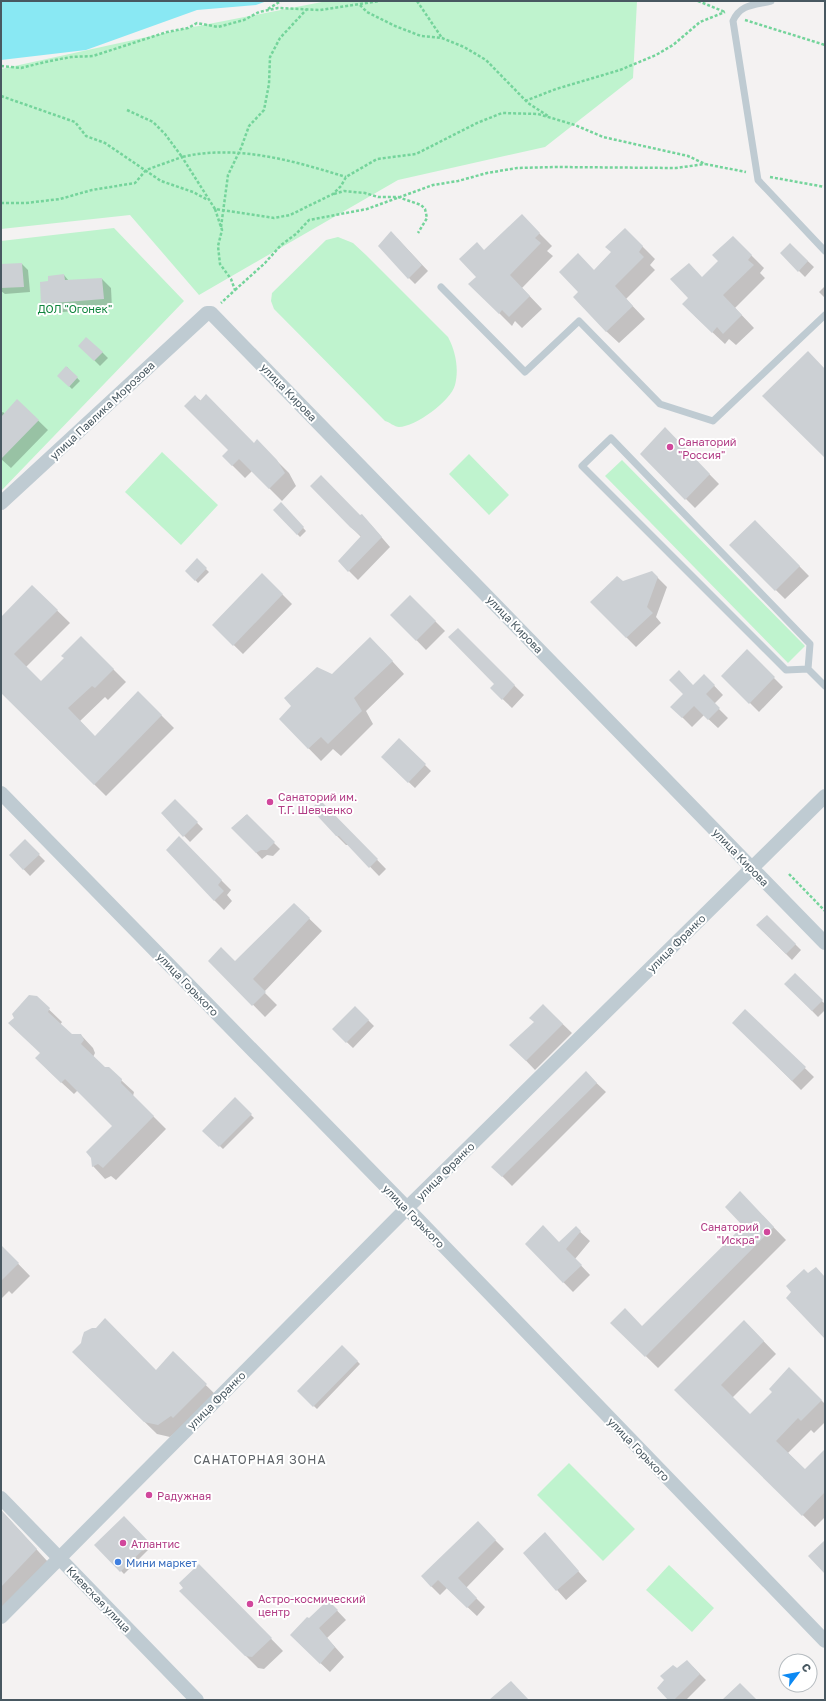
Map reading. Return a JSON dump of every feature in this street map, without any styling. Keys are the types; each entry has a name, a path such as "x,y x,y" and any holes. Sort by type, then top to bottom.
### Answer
{"street":[{"name":"улица Павлика Морозова","path":"1,503 208,315"},
{"name":"улица Кирова","path":"208,315 825,943"},
{"name":"улица Горького","path":"1,793 407,1208 825,1641"},
{"name":"улица Франко","path":"1,1617 407,1208 825,796"},
{"name":"Киевская улица","path":"1,1498 197,1700"}],"lane":[{"path":"771,1 748,6 736,13 733,21 758,180 825,251"},
{"path":"441,287 525,372 579,321 660,404 713,421 825,315"},
{"path":"808,670 810,644 611,438 582,466 786,670 808,670 825,686"}],"path":[{"path":"266,10 281,1"},
{"path":"1,66 21,68 64,58 93,56 167,32 188,28 197,23 218,27 244,20 266,10 278,8 320,10 379,1"},
{"path":"417,1 442,38"},
{"path":"698,1 747,20 825,45"},
{"path":"359,4 367,12 395,26 421,36 442,38 486,60 526,101 551,118"},
{"path":"235,290 231,279 220,264 218,246 222,230 221,227 228,175 249,126 264,110 269,84 270,57 280,38 306,9"},
{"path":"526,101 556,89 620,70 656,55 673,45 700,22 725,12"},
{"path":"1,96 75,122 86,136 105,143 161,181 193,192 209,201"},
{"path":"126,110 153,122 165,134 182,157 215,210 221,227"},
{"path":"333,194 341,186 346,177 377,160 416,154 477,123 502,113 538,114 575,125 603,137 688,156 705,164 825,187"},
{"path":"1,203 26,203 60,199 92,190 135,183 146,170 182,157 199,153 239,152 283,160 346,177"},
{"path":"208,315 265,263 281,245 296,234 309,220 367,209 433,185 517,168 555,166 676,168 705,164"},
{"path":"215,210 274,218 290,215 333,194 344,191 365,193 378,197 398,197 421,205 425,209 427,218 418,233"},
{"path":"789,874 825,911"}],"green space":[{"path":"327,1 637,1 633,78 545,147 398,180 199,295 130,215 1,229 1,69 188,28"},
{"name":"ДОЛ \"Огонек\"","path":"114,228 184,301 1,491 1,241"},
{"path":"338,237 353,243 366,255 448,337 453,349 457,373 455,385 452,391 447,398 432,412 414,423 397,427 385,421 274,309 271,301 272,293 326,240"},
{"path":"162,452 218,505 181,545 125,492"},
{"path":"469,454 509,495 489,515 449,474"},
{"path":"622,460 805,646 788,663 605,476"},
{"path":"569,1463 635,1529 603,1561 537,1495"},
{"path":"669,1565 714,1608 692,1632 646,1590"}],"water":[{"path":"1,1 267,1 256,5 197,10 86,50 1,60"}],"building":[{"path":"522,214 540,233 535,238 541,243 510,275 530,296 509,317 502,310 499,314 468,284 476,277 459,259 477,242 484,250"},
{"path":"625,228 643,246 639,252 644,257 615,286 633,306 606,332 573,297 578,292 559,272 578,253 594,270 611,252 605,247"},
{"path":"391,231 422,265 408,279 378,246"},
{"path":"733,236 752,255 748,260 754,265 723,295 742,315 723,334 717,327 712,333 682,304 688,298 670,279 689,263 702,277 718,261 712,255"},
{"path":"790,243 808,261 798,272 780,253"},
{"path":"22,263 24,287 1,288 1,264"},
{"path":"64,274 65,280 102,278 104,299 41,304 40,282 48,281 48,276"},
{"path":"86,337 103,352 94,361 78,346"},
{"path":"808,351 825,369 825,458 762,396"},
{"path":"66,366 78,377 69,387 57,376"},
{"path":"206,394 254,443 257,439 277,460 285,473 269,489 239,459 232,466 222,456 228,450 184,406 195,395 200,401"},
{"path":"17,399 39,420 1,459 1,417"},
{"path":"665,427 710,474 685,500 640,454"},
{"path":"321,475 360,515 362,514 382,537 348,572 338,561 361,536 350,527 310,486"},
{"path":"281,502 304,527 297,535 273,510"},
{"path":"755,520 800,566 775,591 729,545"},
{"path":"197,558 207,568 195,581 185,571"},
{"path":"652,571 658,577 647,607 653,613 626,638 590,602 617,576 623,581"},
{"path":"262,573 283,594 233,646 212,625"},
{"path":"32,585 58,610 14,654 41,681 64,658 61,656 81,636 114,669 95,688 92,686 68,708 95,736 138,691 162,715 94,785 1,693 1,617"},
{"path":"410,595 436,621 416,641 390,615"},
{"path":"458,628 515,685 502,700 490,688 494,684 448,637"},
{"path":"370,637 393,661 354,698 362,711 328,744 321,737 308,749 279,719 291,706 284,698 317,667 332,674"},
{"path":"747,649 775,677 749,704 721,676"},
{"path":"679,670 693,685 704,674 715,685 706,694 720,708 708,720 694,706 682,718 670,707 683,694 669,680"},
{"path":"399,738 426,764 408,783 381,757"},
{"path":"175,799 198,822 183,837 161,813"},
{"path":"320,800 378,859 369,868 311,809"},
{"path":"247,814 275,842 267,850 261,850 256,853 231,828"},
{"path":"179,836 222,880 218,885 224,891 214,901 166,850"},
{"path":"25,839 40,854 23,870 9,855"},
{"path":"294,903 310,918 253,979 266,992 252,1006 208,961 221,947 235,961"},
{"path":"767,915 796,944 786,954 756,925"},
{"path":"795,973 823,1000 812,1011 784,984"},
{"path":"29,995 37,996 50,1008 48,1012 72,1034 81,1034 84,1040 81,1044 105,1067 109,1067 122,1079 121,1083 154,1116 103,1168 98,1164 92,1167 91,1158 86,1152 112,1126 65,1079 61,1083 35,1058 40,1053 8,1023 14,1018 12,1014"},
{"path":"543,1004 563,1024 526,1061 509,1045 534,1022 529,1018"},
{"path":"355,1006 369,1020 346,1043 332,1029"},
{"path":"745,1009 806,1067 792,1081 732,1023"},
{"path":"586,1071 597,1083 502,1177 491,1167"},
{"path":"235,1097 252,1114 219,1147 202,1131"},
{"path":"740,1191 774,1227 645,1357 610,1323 625,1308 642,1326 743,1226 725,1207"},
{"path":"543,1225 559,1242 576,1226 581,1231 566,1249 582,1265 563,1283 525,1244"},
{"path":"1,1245 19,1263 1,1281"},
{"path":"816,1267 825,1277 825,1339 786,1298 791,1292 786,1286 804,1269 808,1273"},
{"path":"105,1318 156,1370 173,1351 207,1384 173,1418 171,1416 158,1425 144,1422 72,1352 81,1343 84,1332 92,1328 96,1328"},
{"path":"744,1320 764,1341 721,1385 750,1414 772,1392 769,1389 789,1367 822,1400 801,1421 798,1418 776,1441 805,1469 825,1449 825,1492 802,1516 674,1390"},
{"path":"342,1345 358,1361 313,1407 297,1391"},
{"path":"1,1510 37,1549 1,1587"},
{"path":"124,1516 150,1543 120,1572 94,1545"},
{"path":"478,1521 496,1540 458,1578 477,1598 467,1608 438,1580 431,1587 421,1576"},
{"path":"545,1532 579,1571 556,1591 523,1553"},
{"path":"825,1540 825,1574 808,1556"},
{"path":"199,1564 272,1638 252,1657 245,1656 179,1591 183,1588 179,1583"},
{"path":"328,1600 338,1610 319,1628 335,1647 320,1664 290,1635 307,1617 309,1618"},
{"path":"687,1660 700,1674 674,1700 668,1700 657,1688 664,1680 660,1676 673,1665 677,1668"},
{"path":"511,1681 529,1700 489,1700"},
{"path":"740,1683 757,1700 722,1700"}],"place":[{"name":"Санаторий \"Россия\"","path":"670,447"},
{"name":"Санаторий им. Т.Г. Шевченко","path":"270,802"},
{"name":"Санаторий \"Искра\"","path":"767,1232"},
{"name":"Радужная","path":"149,1495"},
{"name":"Атлантис","path":"123,1543"},
{"name":"Мини маркет","path":"118,1562"},
{"name":"Астро-космический центр","path":"250,1604"}],"district":[{"name":"САНАТОРНАЯ ЗОНА","path":"260,1459"}]}
